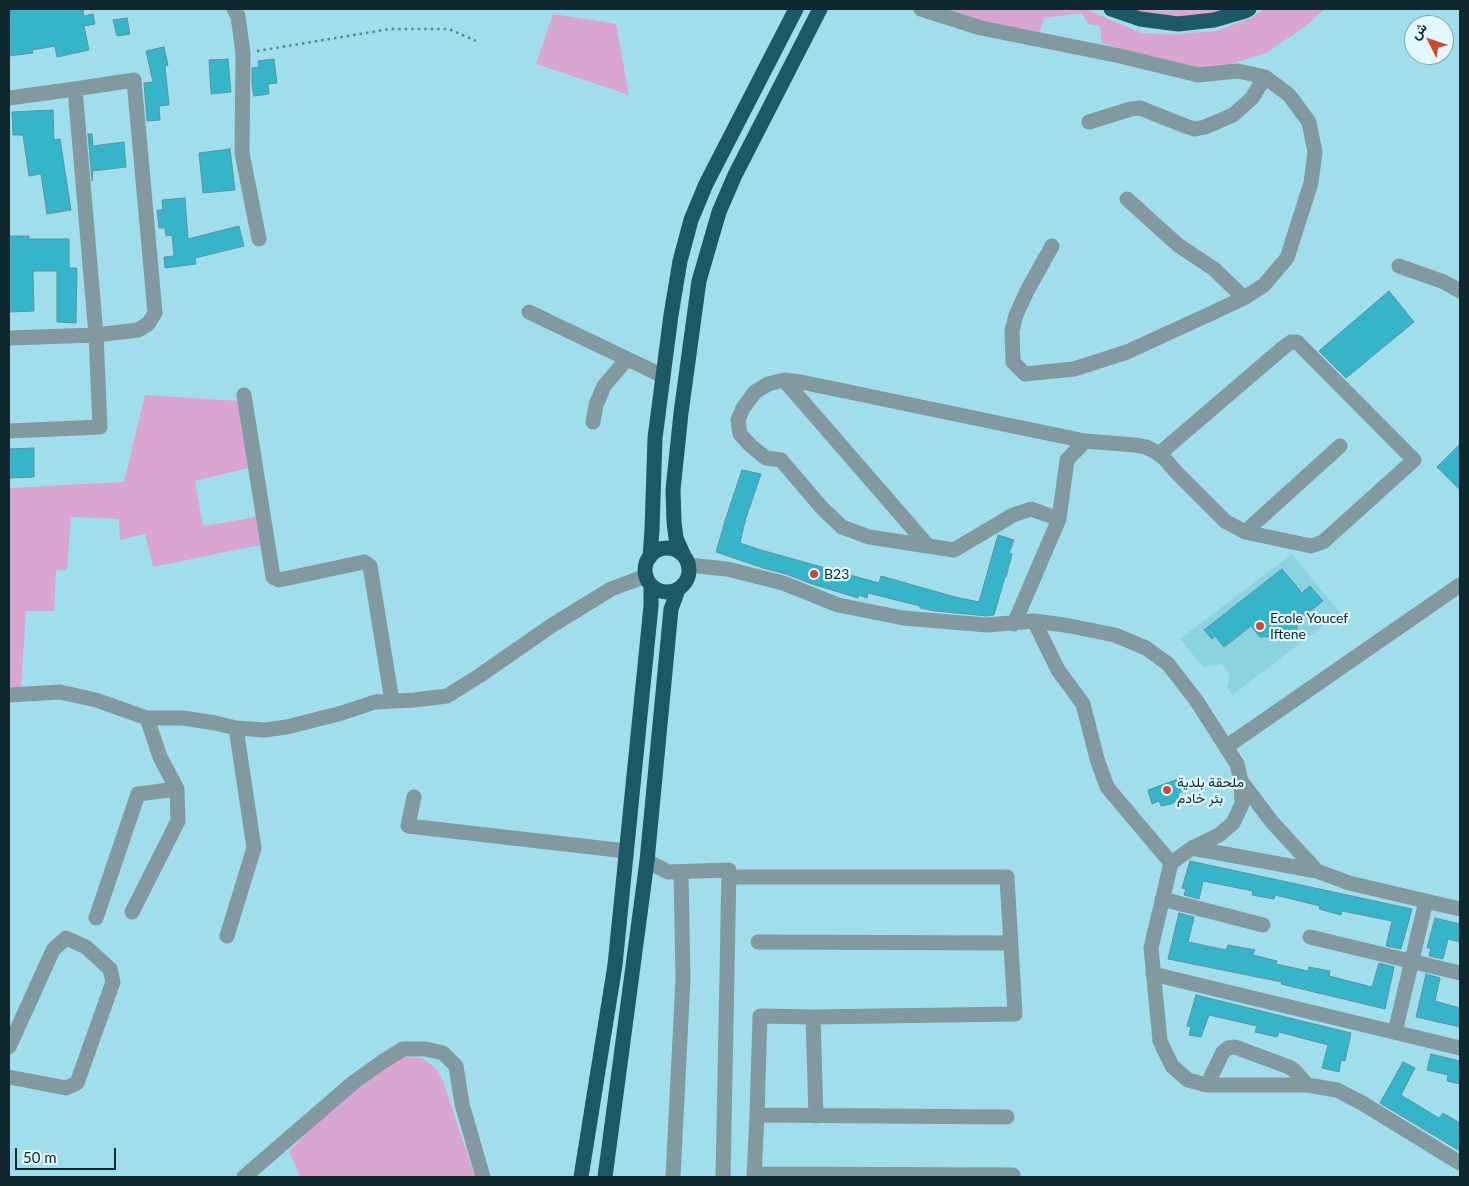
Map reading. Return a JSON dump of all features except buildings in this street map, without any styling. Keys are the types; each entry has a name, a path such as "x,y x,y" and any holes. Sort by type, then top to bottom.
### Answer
{"highway":[{"path":"650,558 655,438 678,270 691,220 706,184 796,9"},
{"path":"648,581 658,591 668,593 678,590 685,584 689,574 686,560 676,538 674,490 681,413 700,281 719,212 735,176 820,9"},
{"path":"1111,9 1140,19 1178,24 1214,20 1249,9"},
{"path":"581,1177 615,965 651,606 646,566 650,558 657,551 666,548 676,550 686,560"},
{"path":"605,1177 647,861 671,609 678,590"}],"street":[{"path":"234,9 238,16 243,53 242,153 259,239"},
{"path":"921,9 981,28 1120,56 1198,75 1238,71 1265,77 1289,95 1309,122 1315,152 1311,183 1287,258 1264,285 1244,298 1127,352 1074,369 1025,374 1013,362 1012,331 1016,315 1027,291 1052,246"},
{"path":"1089,122 1140,108 1196,130 1205,128 1233,115 1252,98 1265,77"},
{"path":"9,98 134,80 155,313 148,324 138,330 96,335 9,338"},
{"path":"9,431 100,427 96,335 75,88"},
{"path":"1127,199 1178,245 1214,269 1244,298"},
{"path":"1399,266 1444,282 1460,291"},
{"path":"529,312 663,376"},
{"path":"1059,519 1030,509 1013,515 954,550 869,537 842,527 822,508 781,460 766,458 740,434 738,420 743,408 755,392 768,384 784,380 1085,441 1146,447 1159,454 1225,522 1244,532 1311,546 1323,542 1414,460 1297,342 1291,342 1284,347 1159,454"},
{"path":"593,422 596,405 604,386 627,360"},
{"path":"784,380 928,546"},
{"path":"244,395 273,577 279,580 364,562 370,566 392,701"},
{"path":"1014,624 1059,519 1067,460 1085,441"},
{"path":"1244,532 1340,446"},
{"path":"686,560 783,583 838,605 903,618 987,625 1034,621 1115,635 1146,648 1168,664 1196,700 1237,764 1241,781 1242,804 1233,823 1219,835 1192,848 1171,862 1151,948 1160,1041 1172,1066 1188,1080 1207,1085 1307,1085 1337,1090 1362,1103 1460,1163"},
{"path":"9,695 60,692 96,700 147,718 183,718 236,728 264,730 287,727 342,713 375,702 447,696 551,626 611,590 648,581"},
{"path":"1226,747 1460,585"},
{"path":"1034,621 1058,670 1082,704 1107,787 1171,862"},
{"path":"132,912 178,821 177,789 160,757 147,718"},
{"path":"227,936 254,848 236,728"},
{"path":"1241,781 1272,822 1317,871"},
{"path":"96,918 138,794 177,789"},
{"path":"414,797 408,826 626,851"},
{"path":"1192,848 1317,871 1349,883 1460,909"},
{"path":"647,861 668,872 730,870 723,1177"},
{"path":"673,1177 683,979 681,872"},
{"path":"729,876 1006,877 1015,1014 813,1018 760,1016 754,1176 1013,1175"},
{"path":"1162,899 1263,925"},
{"path":"1395,1032 1426,901"},
{"path":"1310,937 1460,973"},
{"path":"9,1047 53,950 66,938 86,946 110,969 113,982 77,1083 66,1088 9,1077"},
{"path":"758,942 1010,942"},
{"path":"1154,974 1460,1048"},
{"path":"813,1018 816,1116"},
{"path":"1207,1085 1223,1052 1228,1048 1235,1047 1289,1066 1307,1085"},
{"path":"244,1177 354,1082 403,1049 426,1049 443,1053 456,1066 462,1104 483,1177"},
{"path":"757,1115 1007,1117"}],"path":[{"path":"243,53 390,29 449,29 476,41"}],"shaded area":[{"path":"938,9 1085,9 1142,33 1175,34 1216,31 1251,18 1264,9 1325,9 1306,26 1266,53 1225,66 1197,68 1161,62 1102,43 1100,26 1088,24 1082,13 1044,18 1040,32 983,24"},
{"path":"1125,9 1164,11 1232,9 1211,15 1181,19"},
{"path":"553,14 616,24 629,95 536,64"},
{"path":"145,395 239,401 248,468 195,481 203,526 256,517 260,545 153,567 145,534 120,540 119,519 71,517 67,570 56,570 54,611 26,611 21,687 9,687 9,488 124,482"},
{"name":"Ecole Youcef Iftene","path":"1292,554 1340,613 1232,695 1227,687 1230,675 1222,664 1203,667 1180,639"},
{"path":"403,1057 422,1058 437,1069 444,1084 475,1177 300,1177 289,1151 327,1113 362,1083"}],"place":[{"name":"B23","path":"814,574"},
{"name":"Ecole Youcef Iftene","path":"1260,626"},
{"name":"ملحقة بلدية بئر خادم","path":"1167,790"}]}
